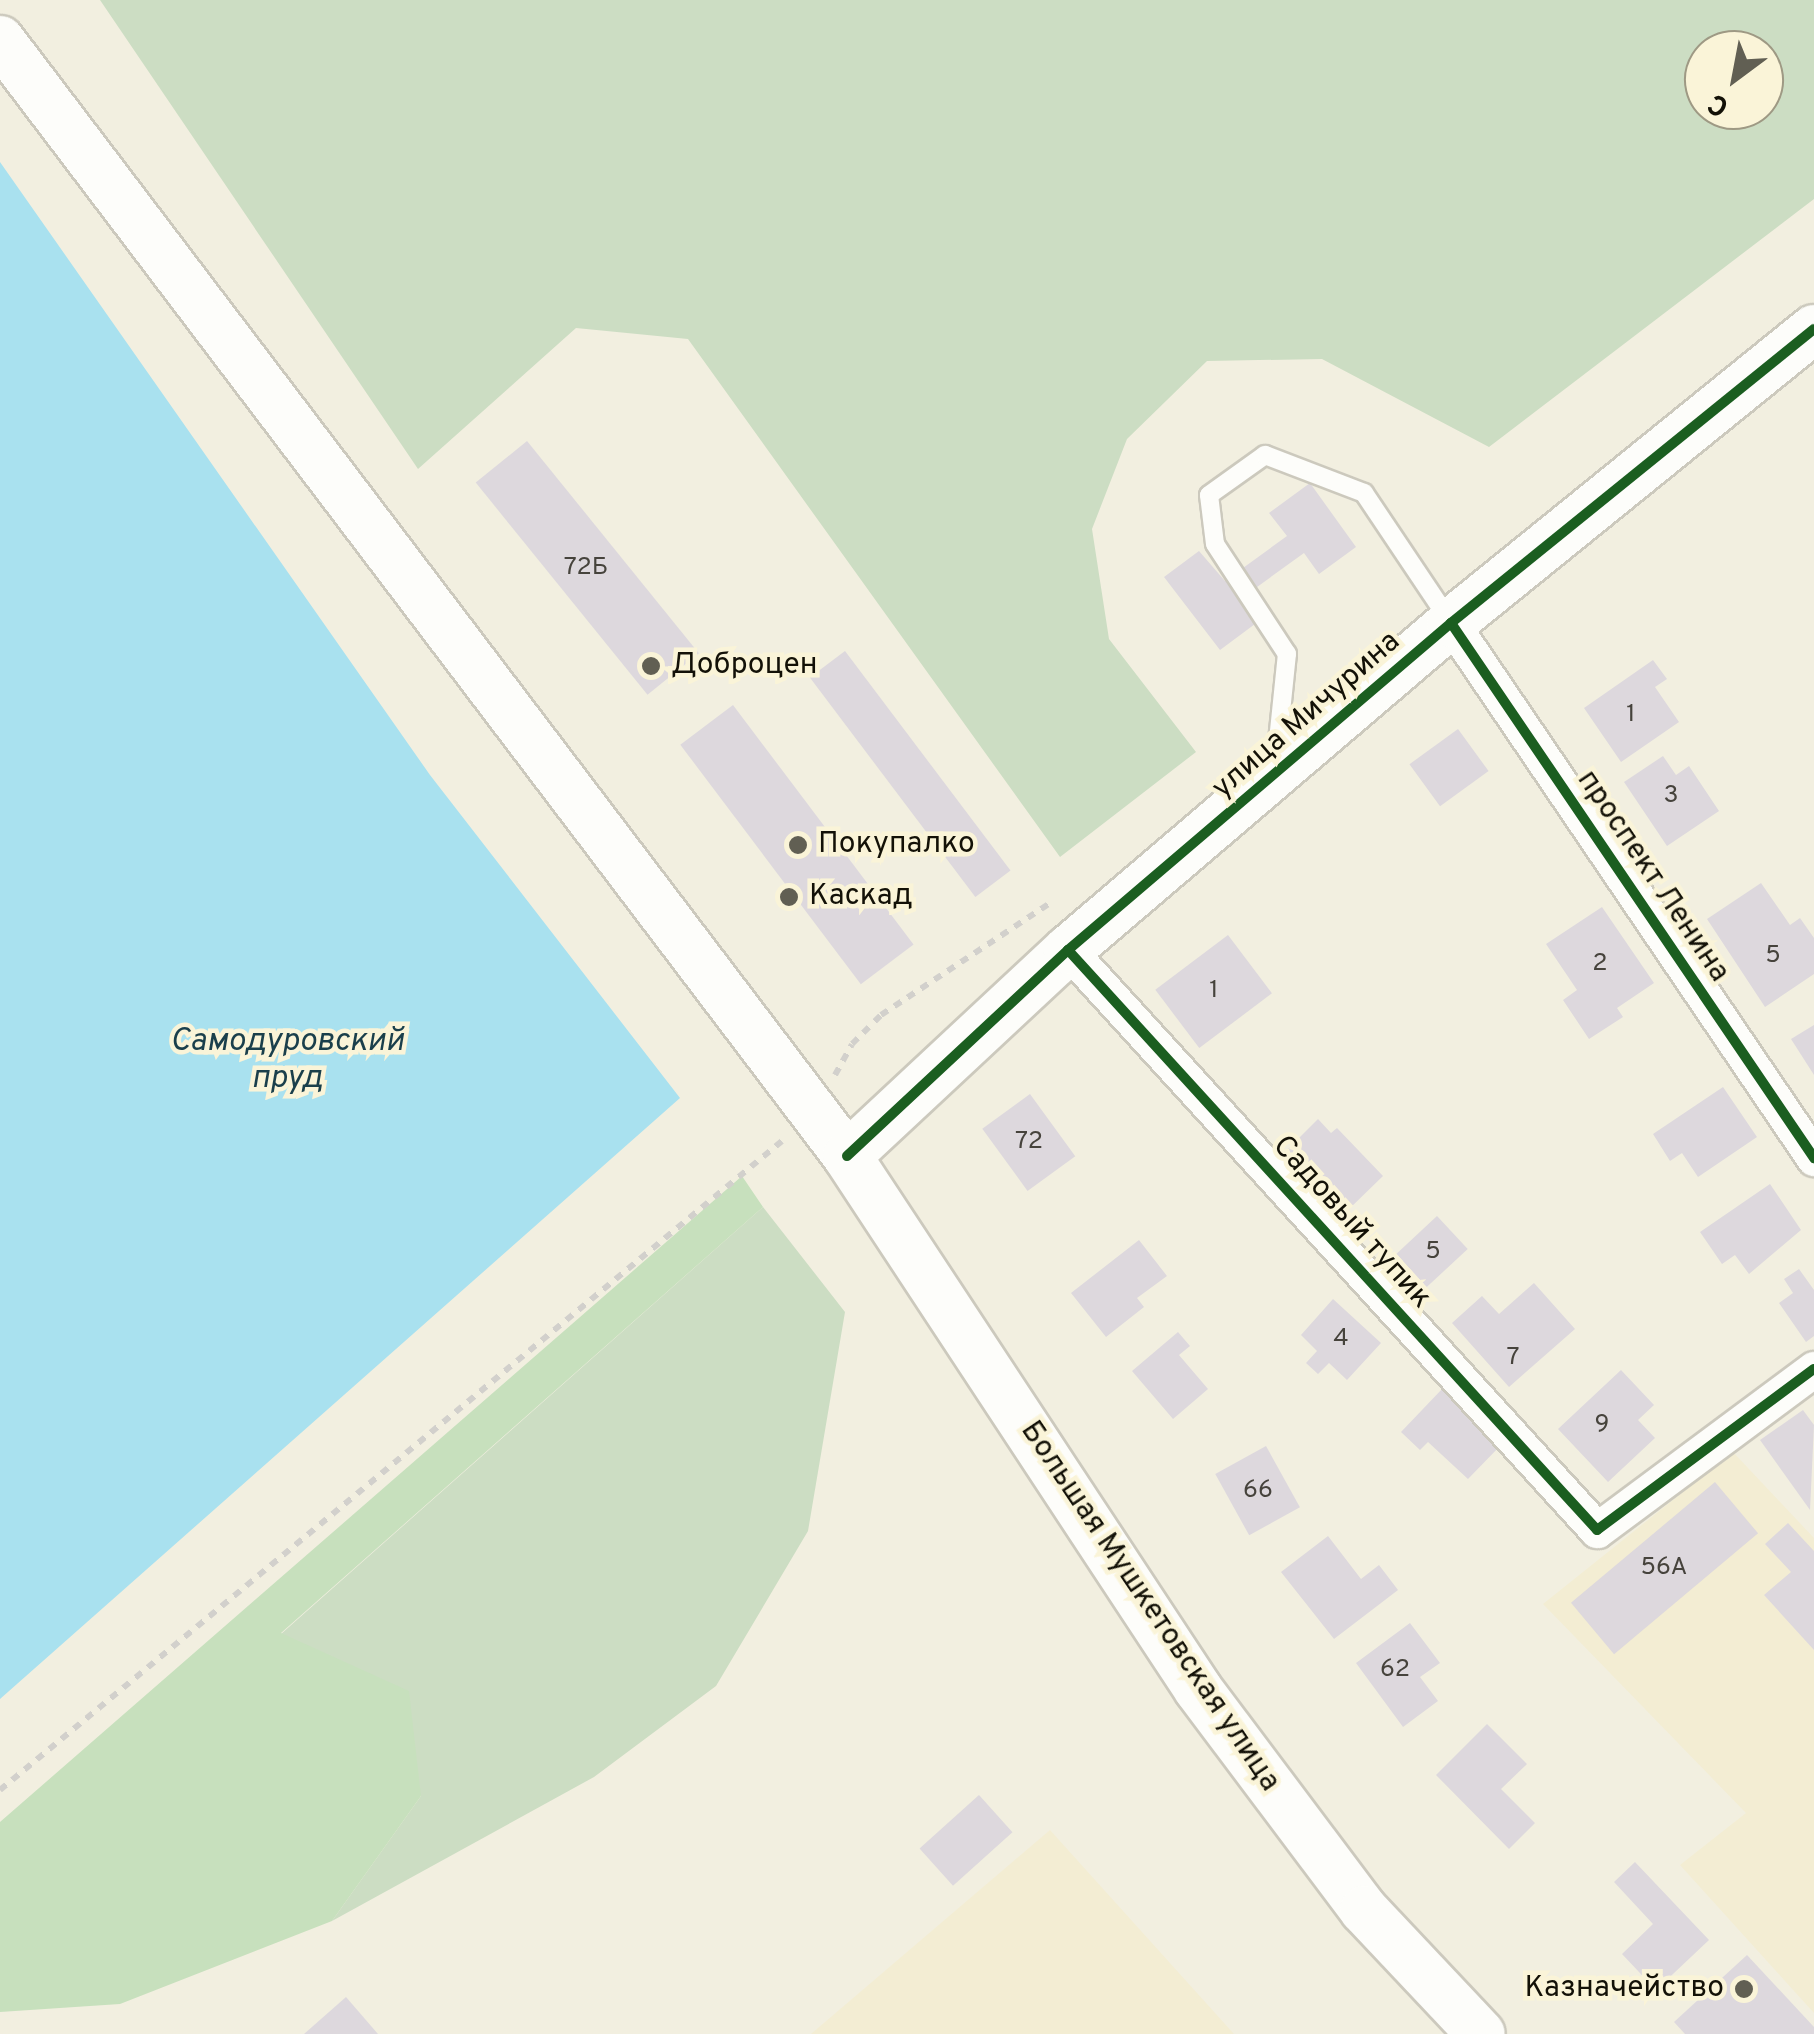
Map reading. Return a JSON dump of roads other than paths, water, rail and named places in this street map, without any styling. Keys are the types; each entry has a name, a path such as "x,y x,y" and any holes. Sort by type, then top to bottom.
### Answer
{"main road":[{"name":"Большая Мушкетовская улица","path":"0,40 847,1156 1198,1689 1364,1910 1481,2034"},
{"name":"улица Мичурина","path":"847,1156 1068,950 1274,779 1451,623 1814,329"}],"street":[{"name":"проспект Ленина","path":"1451,623 1814,1158"},
{"name":"Садовый тупик","path":"1068,950 1597,1530 1814,1369"}],"lane":[{"path":"1274,779 1287,654 1215,544 1209,495 1264,455 1364,493 1451,623"}],"water":[{"name":"Самодуровский пруд","path":"0,162 430,775 680,1098 0,1699"}],"place":[{"name":"Доброцен","path":"651,666"},
{"name":"Покупалко","path":"798,845"},
{"name":"Каскад","path":"789,897"},
{"name":"Казначейство","path":"1744,1989"}]}
